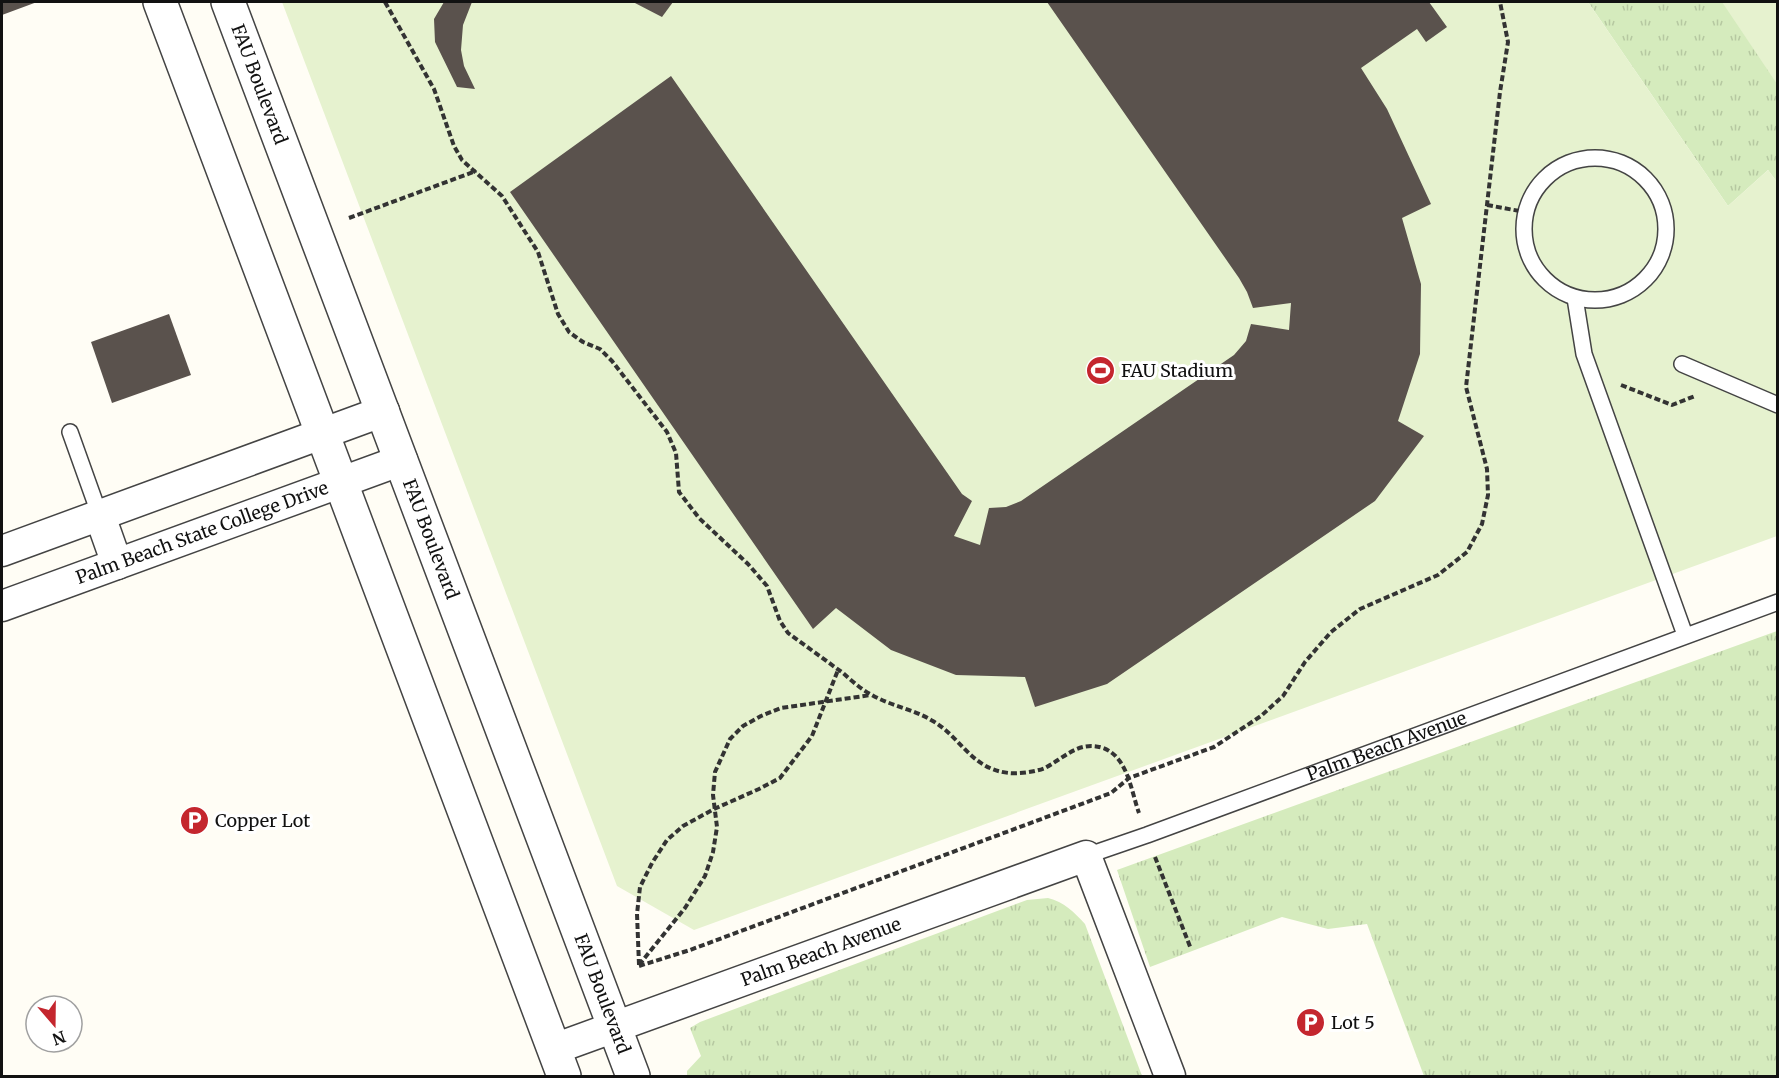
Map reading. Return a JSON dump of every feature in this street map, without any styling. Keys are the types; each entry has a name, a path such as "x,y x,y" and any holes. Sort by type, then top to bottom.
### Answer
{"street":[{"path":"160,2 559,1063"},
{"name":"FAU Boulevard","path":"228,2 633,1077"},
{"path":"2,551 384,411"},
{"name":"Palm Beach State College Drive","path":"2,606 402,460"},
{"path":"100,516 117,564"},
{"path":"1086,856 1170,1077"},
{"name":"Palm Beach Avenue","path":"559,1063 615,1027 1086,856"}],"lane":[{"path":"1606,158 1634,169 1655,189 1666,216 1665,245 1653,272 1630,291 1604,300 1575,298 1550,285 1532,263 1523,238 1525,212 1536,188 1555,170 1580,159 1606,158"},
{"path":"1575,298 1584,354 1590,373 1685,635"},
{"path":"1682,364 1778,405"},
{"path":"70,432 100,516"},
{"name":"Palm Beach Avenue","path":"1086,856 1778,602"}],"path":[{"path":"385,2 434,89 454,146 462,160 502,196 538,252 558,314 569,332 583,342 600,349 612,361 667,432 676,453 680,492 699,518 748,564 767,586 780,621 788,633 871,695 932,720 974,759 989,768 1009,773 1043,769 1074,748 1089,746 1102,748 1114,754 1129,778 1132,795 1191,949"},
{"path":"639,966 690,950 1111,793 1129,778 1214,747 1261,716 1283,696 1305,662 1331,632 1360,609 1438,575 1467,552 1482,524 1488,495 1486,469 1466,387 1500,92 1508,42 1500,2"},
{"path":"350,218 476,171"},
{"path":"1487,205 1525,212"},
{"path":"1590,373 1672,405 1726,382"},
{"path":"639,966 637,914 640,887 667,840 683,826 780,778 812,736 838,670"},
{"path":"639,966 685,908 705,876 713,852 717,827 713,795 715,772 730,739 743,726 781,708 871,695"}],"green space":[{"name":"FAU Stadium","path":"282,2 1588,2 1728,206 1768,170 1777,182 1777,536 694,930 617,886"},
{"path":"1588,2 1777,2 1777,182 1768,170 1728,206"},
{"path":"1722,2 1777,2 1777,84"},
{"path":"1777,631 1777,1076 1424,1076 1367,924 1328,929 1282,917 1150,967 1117,870"},
{"path":"1048,898 1068,908 1085,924 1142,1076 687,1076 687,1071 701,1056 690,1028 700,1022 1027,900"}],"building":[{"path":"2,2 37,2 2,15"},
{"path":"444,2 472,2 463,25 461,50 464,66 475,89 457,87 435,42 434,19"},
{"path":"633,2 673,2 662,17"},
{"path":"1047,2 1429,2 1447,27 1426,42 1417,29 1361,68 1387,109 1431,204 1402,218 1421,284 1420,354 1398,421 1424,436 1375,501 1107,684 1035,707 1025,677 956,675 891,650 836,608 813,629 510,192 671,76 962,494 972,501 954,536 980,545 989,508 1006,507 1021,501 1234,355 1246,341 1251,324 1289,330 1291,303 1253,308 1239,278"},
{"path":"169,314 191,375 112,403 91,342"}],"place":[{"name":"FAU Stadium","path":"1100,371"},
{"name":"Copper Lot","path":"194,821"},
{"name":"Lot 5","path":"1310,1023"}]}
